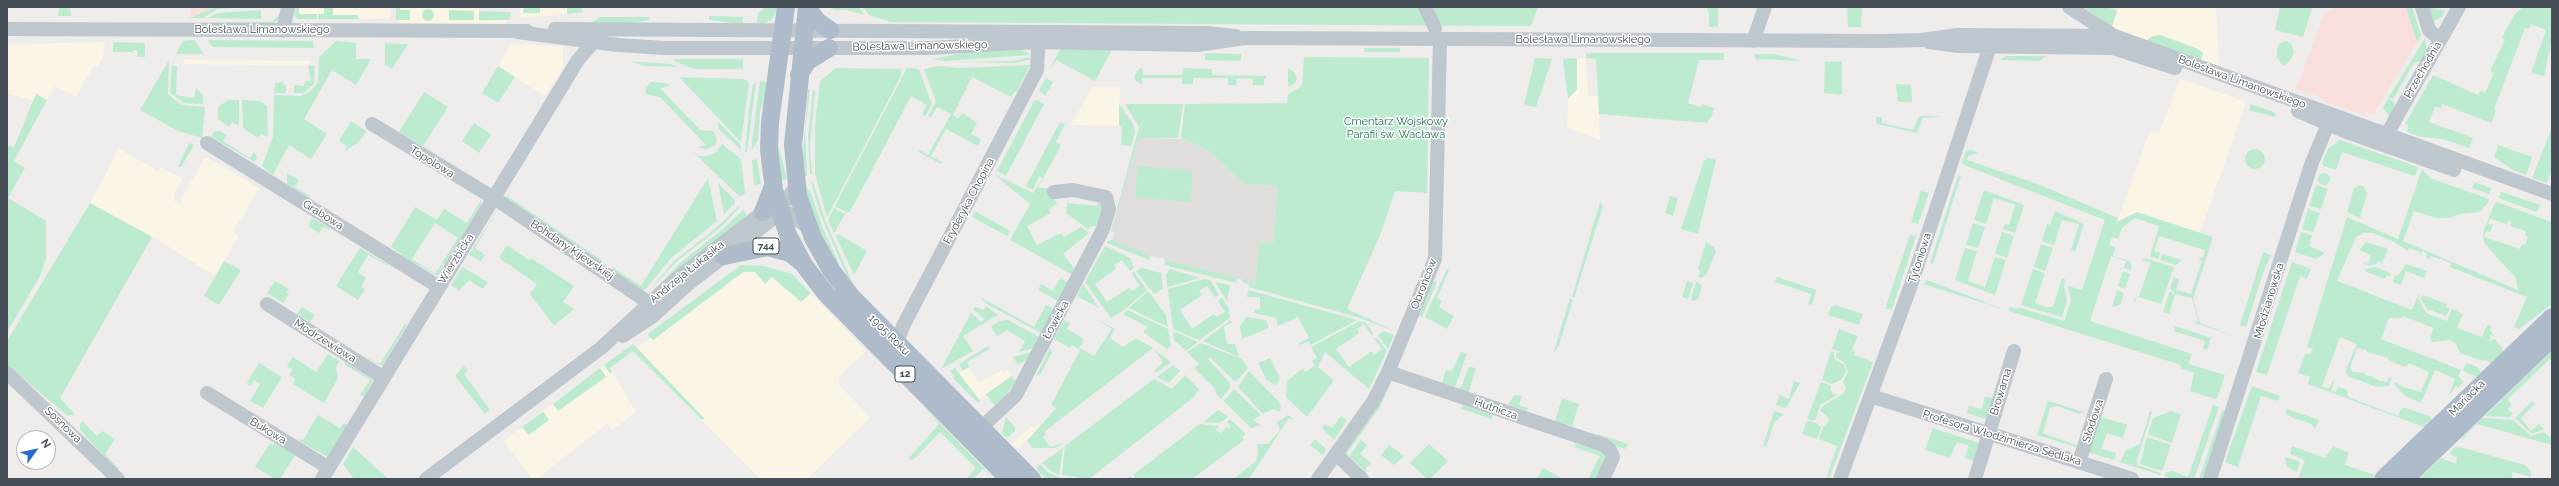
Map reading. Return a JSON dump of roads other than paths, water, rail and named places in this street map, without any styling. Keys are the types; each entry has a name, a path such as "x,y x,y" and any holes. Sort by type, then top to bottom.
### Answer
{"main road":[{"name":"12","path":"783,30 786,7"},
{"name":"12","path":"802,48 807,7"},
{"path":"807,7 816,20 830,30"},
{"name":"1905 Roku","path":"783,30 769,137 773,185 771,212 788,235 804,265 835,304 1009,479"},
{"name":"1905 Roku","path":"802,48 793,132 796,186 809,228 819,250 838,280 885,331 1032,479"},
{"path":"799,76 808,61 829,48"},
{"name":"744","path":"724,256 754,248 768,247 790,253 804,265"},
{"name":"Mariacka","path":"2383,479 2552,317"},
{"name":"Mariacka","path":"2405,479 2552,338"}],"street":[{"path":"283,31 288,7"},
{"path":"1425,7 1434,23 1437,33"},
{"path":"1753,41 1765,7"},
{"path":"2069,7 2095,30 2091,42 2081,47"},
{"path":"2422,7 2432,34 2440,40"},
{"name":"Przechodnia","path":"2387,134 2459,7"},
{"name":"Bolesława Limanowskiego","path":"7,28 517,32 585,28 623,30 830,30 1044,39"},
{"name":"Bolesława Limanowskiego","path":"594,41 606,34 623,30"},
{"name":"Bolesława Limanowskiego","path":"1990,41 2095,30 2552,194"},
{"name":"Bolesława Limanowskiego","path":"517,32 645,48 943,48 1044,39 1215,33 1245,38 1437,33 1753,41 1921,40 1950,35 1990,41 2113,48 2132,53 2228,86 2328,124 2552,204"},
{"name":"Obrońców","path":"1318,479 1374,400 1388,372 1435,259 1437,33"},
{"name":"Fryderyka Chopina","path":"900,346 899,338 903,326 1036,74 1044,39"},
{"name":"Wierzbicka","path":"325,474 578,60 594,41"},
{"name":"Tytoniowa","path":"1840,479 1911,285 1990,41"},
{"name":"Topolowa","path":"372,124 493,199"},
{"name":"Młodzianowska","path":"2210,479 2311,165 2328,124"},
{"name":"Grabowa","path":"207,143 439,287"},
{"name":"744","path":"771,212 796,186"},
{"name":"Łowicka","path":"981,428 1008,405 1018,391 1101,234 1109,209 1108,199 1095,193 1074,190 1054,192"},
{"name":"Bohdany Kijewskiej","path":"493,199 603,270 649,303"},
{"path":"771,212 797,218 809,228"},
{"name":"Andrzeja Łukasika","path":"426,479 601,348 652,317 687,285 724,256 771,212"},
{"name":"Andrzeja Łukasika","path":"601,348 688,269 771,212"},
{"name":"Modrzewiowa","path":"267,304 384,378"},
{"path":"885,331 903,326"},
{"name":"Browarna","path":"1975,479 2014,351"},
{"name":"Hutnicza","path":"1388,372 1604,445 1610,450 1613,457 1603,479"},
{"name":"Sosnowa","path":"7,373 118,479"},
{"name":"Słodowa","path":"2079,462 2106,379"},
{"name":"Bukowa","path":"207,393 325,474"},
{"name":"Profesora Włodzimierza Sedlaka","path":"1871,396 2132,479"},
{"path":"1336,454 1362,479"}],"park label":[{"name":"Cmentarz Wojskowy Parafii św. Wacława","path":"1396,128"}]}
